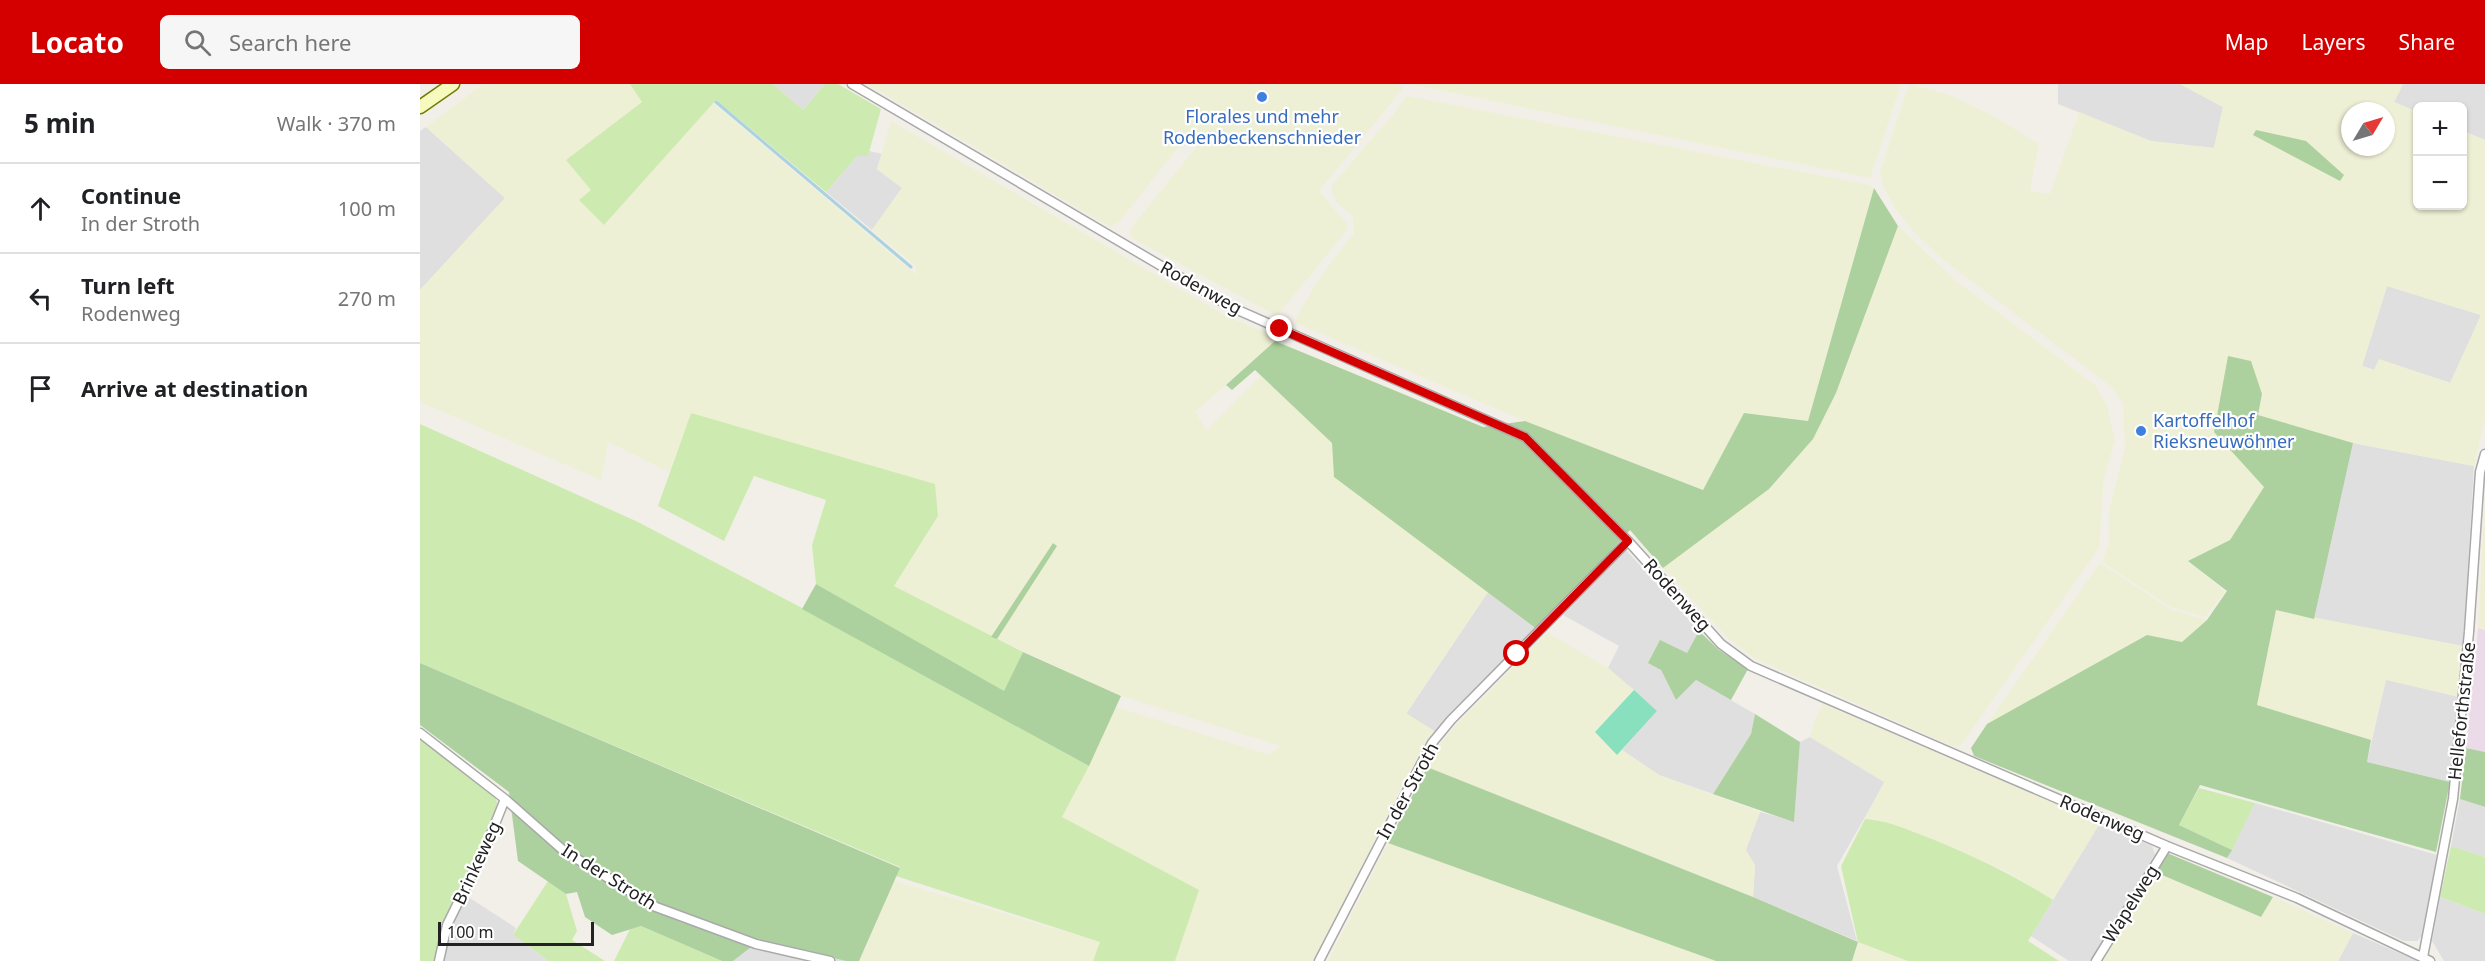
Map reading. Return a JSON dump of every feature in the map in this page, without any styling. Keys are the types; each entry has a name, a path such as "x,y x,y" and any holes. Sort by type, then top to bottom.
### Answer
{"main road":[{"path":"420,107 453,84"}],"street":[{"name":"Rodenweg","path":"852,84 1231,307 1525,437 1628,541 1721,644 1751,666 2167,846 2296,898 2427,959"},
{"name":"Helleforthstraße","path":"2427,959 2453,799 2481,472 2485,454"},
{"name":"In der Stroth","path":"1319,961 1432,743 1451,720 1628,541"},
{"name":"In der Stroth","path":"420,733 505,799 564,851 656,907 756,944 830,961"},
{"name":"Brinkeweg","path":"439,961 447,925 487,844 505,799"},
{"name":"Wapelweg","path":"2096,961 2167,846"}],"shaded area":[{"path":"773,84 825,84 803,110"},
{"path":"2058,84 2180,84 2223,107 2214,148 2151,141 2058,104"},
{"path":"2403,84 2485,84 2485,140 2467,133 2467,102 2413,102 2413,110 2394,102"},
{"path":"426,127 505,198 420,290 420,131"},
{"path":"869,151 882,154 877,169 902,188 872,230 826,192 857,156"},
{"path":"2387,286 2481,315 2451,383 2380,360 2375,370 2362,366"},
{"path":"2353,443 2474,466 2463,646 2314,619"},
{"path":"1626,550 1699,631 1687,653 1661,670 1676,700 1696,680 1755,714 1751,734 1713,794 1659,775 1622,750 1657,711 1608,668 1619,646 1563,615"},
{"path":"1488,592 1538,630 1448,717 1436,732 1406,714"},
{"path":"2478,628 2485,630 2485,752 2466,748"},
{"path":"2386,679 2459,697 2450,782 2367,762"},
{"path":"1810,737 1885,782 1837,866 1857,941 1753,897 1755,865 1745,850 1760,812 1794,821 1800,742"},
{"path":"2460,799 2485,807 2485,857 2451,846"},
{"path":"2255,803 2437,855 2423,935 2417,941 2404,941 2227,858"},
{"path":"2100,823 2152,846 2155,854 2091,961 2069,961 2031,936"},
{"path":"465,895 516,928 513,935 549,961 442,961 451,926"},
{"path":"2440,897 2485,914 2485,961 2444,961 2432,941"},
{"path":"2353,933 2418,961 2338,961"},
{"path":"759,941 846,961 733,961"}],"green space":[{"path":"483,84 630,84 643,102 566,160 592,190 579,200 604,225 713,103 916,275 916,266 872,230 902,188 877,169 891,121 1228,317 1274,336 1275,341 1195,412 1207,430 1261,376 1332,443 1334,477 1488,592 1406,713 1436,732 1427,741 1400,790 1314,961 1175,961 1198,890 1062,817 1116,707 1269,755 1281,746 1121,696 997,639 1057,545 1053,543 991,637 894,586 938,517 691,413 669,472 608,442 601,480 420,402 420,290 505,198 426,127"},
{"path":"630,84 773,84 803,110 825,84 838,84 881,109 868,156 857,156 826,192 716,100 604,225 579,200 591,190 566,160 642,102"},
{"path":"867,84 1398,84 1404,87 1319,191 1347,224 1348,229 1277,316 1132,238 1130,231 1134,224 1198,145 1188,135 1120,221 1110,227"},
{"path":"1409,84 1901,84 1870,178"},
{"path":"1909,84 1949,95 1990,114 2039,144 2030,191 2050,194 2079,112 2151,141 2214,148 2223,107 2180,84 2403,84 2394,102 2341,102 2341,156 2395,156 2395,102 2413,110 2413,210 2467,210 2467,133 2485,140 2485,418 2474,466 2353,443 2258,415 2262,394 2214,431 2264,487 2230,540 2189,561 2225,592 2205,617 2171,607 2102,562 2109,543 2109,512 2125,448 2123,404 2115,391 1941,258 1914,232 1895,208 1884,188 1880,173","holes":["2387,286 2481,315 2450,383 2379,359 2374,370 2362,366"]},
{"path":"1406,96 1869,185 1874,188 1808,421 1744,413 1704,490 1525,421 1294,322 1320,277 1354,233 1353,217 1336,202 1331,189 1333,184"},
{"path":"2256,130 2306,141 2344,175 2340,181 2253,135"},
{"path":"1874,188 1898,226 1836,393 1813,439 1769,489 1663,568 1630,530 1538,630 1334,477 1332,443 1255,370 1232,390 1226,385 1275,341 1483,427 1525,421 1703,490 1744,413 1808,421"},
{"path":"1898,226 1956,281 2095,385 2107,406 2115,440 2103,482 2099,548 1961,745 1952,746 1754,658 1729,639 1663,568 1730,516 1836,393"},
{"path":"2228,356 2251,361 2262,394 2258,415 2353,443 2314,619 2276,610 2257,705 2371,740 2367,762 2450,782 2436,852 2200,785 2179,825 2232,850 2227,858 1974,756 1971,748 1987,724 2147,635 2182,642 2207,620 2227,591 2188,561 2230,540 2264,487 2214,432"},
{"path":"691,413 935,484 938,516 894,586 1023,652 1004,692 816,584 812,545 826,500 754,476 724,541 658,506"},
{"path":"420,424 638,522 806,610 1089,766 1062,817 1199,890 1175,961 1093,961 1100,942 896,876 900,867 420,663"},
{"path":"2485,498 2485,630 2478,628"},
{"path":"1053,543 1057,546 997,639 991,637"},
{"path":"2100,563 2170,609 2207,620 2182,642 2147,635 1987,724"},
{"path":"816,584 1004,691 1023,652 1121,696 1089,766 802,609"},
{"path":"2276,610 2463,646 2459,697 2386,680 2371,740 2257,705"},
{"path":"1699,631 1719,650 1748,669 1731,700 1696,680 1676,700 1661,670 1648,663 1660,640 1687,653"},
{"path":"1547,632 1608,668 1634,690 1595,732 1618,754 1622,750 1659,775 1760,812 1746,850 1755,865 1753,897 1427,767 1441,743 1456,725"},
{"path":"420,663 900,868 859,961 846,961 759,941 733,961 722,961 641,926 612,935 585,917 577,892 566,894 518,861 509,792 420,725"},
{"path":"1634,690 1657,711 1617,755 1595,732"},
{"path":"1823,704 2100,823 2053,900 2009,873 1945,844 1879,820 1865,819 1884,782 1810,737"},
{"path":"1755,714 1800,742 1794,822 1713,794 1751,734"},
{"path":"420,737 493,793 497,802 496,816 454,901 436,961 420,961"},
{"path":"2466,748 2485,752 2485,807 2460,799"},
{"path":"1427,767 1753,897 1858,942 1852,961 1716,961 1388,843"},
{"path":"2199,788 2255,803 2232,850 2179,825"},
{"path":"1865,819 1892,824 1954,848 2004,872 2053,900 2028,941 2059,961 1908,961 1858,942 1841,866"},
{"path":"1388,843 1716,961 1328,961"},
{"path":"2451,846 2485,857 2485,914 2440,897"},
{"path":"2167,853 2273,897 2261,917 2155,872"},
{"path":"2155,872 2261,917 2273,897 2353,933 2338,961 2101,961"},
{"path":"548,881 566,894 577,931 572,940 605,961 549,961 513,935"},
{"path":"894,881 1101,942 1093,961 859,961"},
{"path":"641,926 722,961 614,961 630,929"},
{"path":"1858,942 1908,961 1852,961"}],"waterway":[{"path":"716,102 911,267"}],"place":[{"name":"Florales und mehr Rodenbeckenschnieder","path":"1262,97"},
{"name":"Kartoffelhof Rieksneuwöhner","path":"2141,431"}],"route":[{"path":"1280,329 1525,437 1628,541 1517,654"}]}
